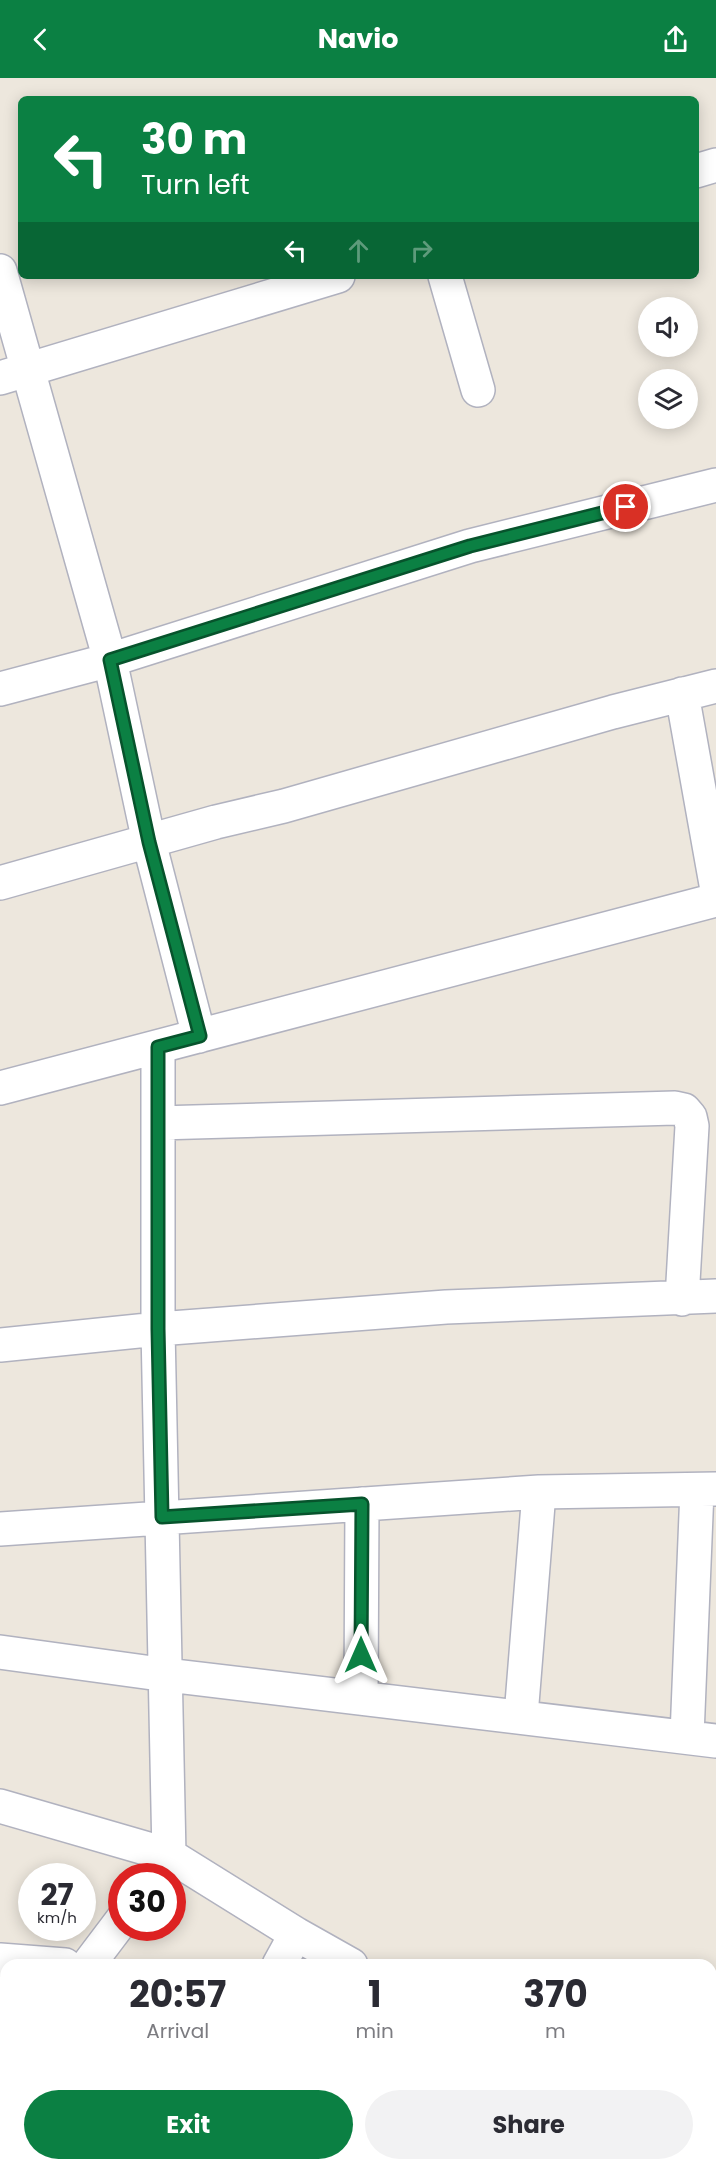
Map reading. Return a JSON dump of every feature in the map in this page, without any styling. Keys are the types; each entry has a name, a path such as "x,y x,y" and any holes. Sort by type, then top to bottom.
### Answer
{"street":[{"path":"699,170 716,165"},
{"path":"0,271 15,374 110,660 149,842 200,1036"},
{"path":"15,374 328,279"},
{"path":"446,279 478,390"},
{"path":"0,689 110,660 470,546 716,485"},
{"path":"0,883 602,715 716,686"},
{"path":"682,694 716,884"},
{"path":"0,1088 716,900"},
{"path":"158,1047 158,1329 167,1676 161,1863"},
{"path":"158,1123 675,1108 684,1110 690,1117 692,1126 682,1299"},
{"path":"0,1345 158,1329 446,1307 716,1296"},
{"path":"0,1528 539,1492 706,1490 701,1738 167,1676 0,1652"},
{"path":"521,1716 539,1492"},
{"path":"361,1698 362,1504"},
{"path":"0,1806 153,1863"},
{"path":"186,1879 340,1959"},
{"path":"282,1959 296,1934"},
{"path":"93,1959 108,1939"}],"route":[{"path":"361,1655 362,1504 162,1517 158,1329 158,1047 200,1036 149,842 110,660 470,546 626,507"}]}
